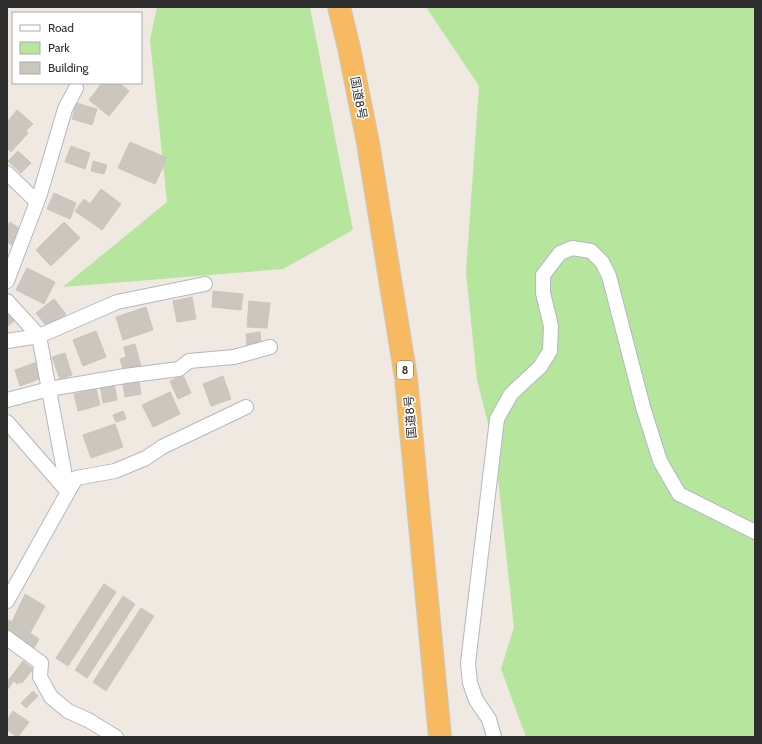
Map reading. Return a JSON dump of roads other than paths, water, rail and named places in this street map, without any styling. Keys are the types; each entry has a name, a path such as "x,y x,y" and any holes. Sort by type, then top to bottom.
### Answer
{"highway":[{"name":"国道8号","path":"338,7 349,48 368,143 406,378 440,737"}],"street":[{"path":"7,281 37,202 65,109 76,88"},
{"path":"7,173 37,202"},
{"path":"494,737 489,719 476,700 470,683 468,663 498,419 511,394 540,367 550,351 551,326 543,293 543,276 560,253 572,248 590,251 602,262 609,276 645,414 660,461 679,494 755,532"},
{"path":"7,341 39,336 117,302 205,284"},
{"path":"7,301 39,336 68,492"},
{"path":"7,400 49,389 125,376 179,369 189,361 234,357 270,347"},
{"path":"7,601 76,478 115,471 139,461 162,447 246,407"},
{"path":"8,424 68,492"},
{"path":"7,638 41,663 40,677 50,697 68,711 88,720 116,737"}]}
